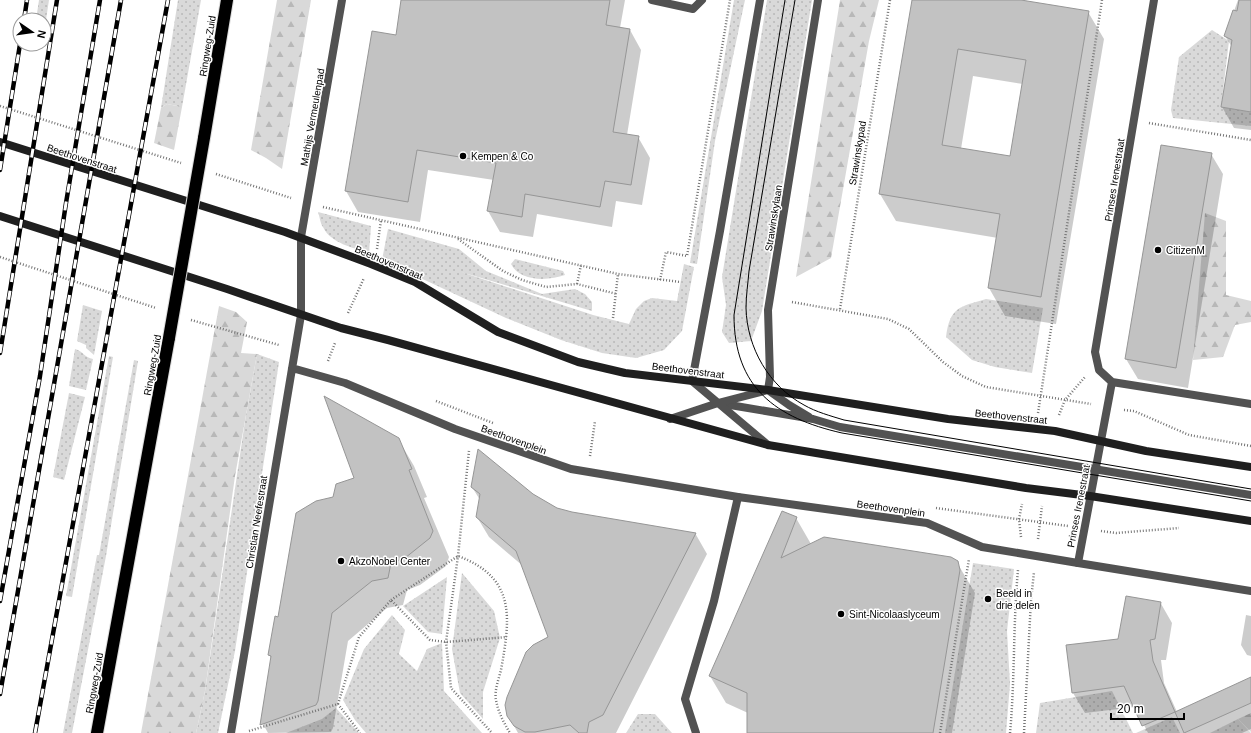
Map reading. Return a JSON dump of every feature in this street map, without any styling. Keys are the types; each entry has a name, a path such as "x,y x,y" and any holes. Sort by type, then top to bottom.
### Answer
{"highway":[{"name":"Ringweg-Zuid","path":"97,733 169,338 227,0"}],"main road":[{"name":"Beethovenstraat","path":"0,142 301,237 415,282 498,332 578,362 625,373 768,390 948,419 1055,431 1146,451 1251,467"},
{"path":"0,216 227,289 341,328 768,445 1018,487 1090,496 1251,521"}],"street":[{"name":"Mathijs Vermeulenpad","path":"301,315 301,237 342,0"},
{"path":"652,0 692,9 702,0"},
{"path":"760,0 719,238 692,381 768,445"},
{"name":"Strawinskylaan","path":"768,390 770,377 768,310 818,0"},
{"name":"Prinses Irenestraat","path":"1097,363 1095,352 1154,0"},
{"name":"Christian Neefestraat","path":"231,733 301,315"},
{"path":"1097,363 1099,370 1112,382 1251,404"},
{"name":"Beethovenplein","path":"292,368 344,383 471,434 571,469 738,497 927,523 982,547 1036,556"},
{"name":"Prinses Irenestraat","path":"1078,562 1112,382"},
{"path":"670,419 718,403 768,390"},
{"name":"Beethovenstraat","path":"768,390 789,405 813,419"},
{"name":"Beethovenstraat","path":"718,403 813,419 840,427 1251,495"},
{"path":"696,733 685,699 714,602 738,497"},
{"path":"1036,556 1251,591"}],"path":[{"path":"660,280 666,252 687,256 730,0"},
{"name":"Strawinskypad","path":"840,309 890,0"},
{"path":"1039,396 1102,0"},
{"path":"1134,120 1251,140"},
{"path":"378,246 381,220"},
{"path":"456,237 502,271 522,280 546,287 577,284 617,294"},
{"path":"0,257 162,310"},
{"path":"577,284 581,265"},
{"path":"613,318 617,294 618,274 680,282"},
{"path":"792,302 840,309 888,319 909,329 943,362 962,376 986,387 1134,411 1189,435 1251,446"},
{"path":"185,318 222,330"},
{"path":"1055,431 1060,409 1065,400 1097,363"},
{"path":"473,414 458,556 446,642 451,688 492,733"},
{"path":"590,456 595,421"},
{"path":"1010,733 1014,686 1015,607 1021,536 1019,519 1116,533 1181,528"},
{"path":"940,733 972,543"},
{"path":"338,704 359,637 391,600 458,556"},
{"path":"458,556 482,568 492,578 500,589 508,613 507,637 495,698 501,716 510,733"},
{"path":"1024,733 1031,600 1036,556"},
{"path":"391,600 430,640 446,642 507,637"},
{"path":"244,733 338,704"},
{"path":"338,704 360,733"}],"green space":[{"path":"39,0 49,0 47,12 37,12"},
{"path":"178,0 201,0 182,107 167,104 161,108"},
{"path":"277,0 311,0 282,169 251,150"},
{"path":"734,0 745,0 715,141 697,264 690,263"},
{"path":"767,0 812,0 762,311 751,341 729,343 722,332 726,305 722,277"},
{"path":"840,0 879,0 869,41 831,258 796,277"},
{"path":"1212,30 1229,41 1221,107 1251,112 1251,126 1173,118 1171,110 1179,57"},
{"path":"167,104 182,107 174,150 154,143 161,108"},
{"path":"318,212 371,226 369,253 343,244 326,233"},
{"path":"1205,213 1226,221 1226,295 1251,301 1251,322 1235,325 1223,357 1193,360"},
{"path":"388,229 459,249 486,271 542,294 575,289 585,294 592,302 592,311 461,272 593,315 629,324 636,309 644,301 652,298 677,301 684,264 694,267 682,331 664,350 636,358 602,353 561,340 506,318 382,260"},
{"path":"515,259 563,271 565,275 543,279 528,277 515,270 511,264"},
{"path":"986,299 1043,308 1032,373 995,367 972,360 946,337 950,320 957,310 969,304"},
{"path":"83,305 102,311 94,355 86,348 86,345 77,341"},
{"path":"219,306 236,312 247,322 241,353 257,354 235,476 205,691 196,733 141,733"},
{"path":"75,349 93,359 86,390 69,386"},
{"path":"257,354 279,362 235,651 218,733 196,733 205,691 245,421"},
{"path":"109,356 113,357 72,597 66,596"},
{"path":"134,360 138,361 106,556 72,733 63,733 97,555 99,555"},
{"path":"69,393 85,397 64,480 53,477"},
{"path":"973,563 1014,569 1007,631 1010,684 1006,733 945,733"},
{"path":"462,573 494,611 500,638 483,692 483,719 460,693 452,649"},
{"path":"447,577 442,634 428,632 403,606"},
{"path":"392,615 405,630 399,654 417,671 427,649 442,643 444,691 482,733 366,733 355,720 343,700 364,649"},
{"path":"1112,691 1133,733 1036,733 1040,703"},
{"path":"336,708 359,733 286,733 322,719"},
{"path":"1251,713 1251,732 1238,719"},
{"path":"638,714 655,714 672,733 626,733"},
{"path":"1172,717 1180,733 1136,733"},
{"path":"1238,719 1251,733 1210,733"}],"building":[{"path":"401,0 610,0 606,25 630,29 613,132 639,136 631,185 605,181 600,207 525,194 522,217 487,211 496,163 417,150 408,202 345,191 372,31 396,35"},
{"path":"912,0 1021,0 1089,11 1041,297 988,288 1000,214 879,194","holes":["958,49 1026,60 1010,156 942,145"]},
{"path":"1239,0 1251,0 1251,112 1221,107 1232,40 1224,36 1233,10 1237,11"},
{"path":"1161,145 1212,153 1176,368 1125,359"},
{"name":"AkzoNobel Center","path":"324,396 399,438 412,469 409,470 433,531 430,538 405,558 391,563 388,578 372,581 332,613 318,701 316,705 260,725 271,656 268,655 275,616 278,617 296,513 316,501 333,497 336,484 354,478"},
{"path":"478,449 533,494 557,508 572,512 696,533 603,715 589,722 587,733 579,733 570,725 535,732 525,732 514,726 507,716 505,705 507,697 526,652 533,645 548,637 516,551 476,517 480,494 471,487"},
{"name":"Sint-Nicolaaslyceum","path":"782,511 797,517 781,558 824,537 951,557 958,561 960,570 933,733 747,733 747,693 709,676"},
{"path":"1126,596 1161,602 1155,639 1150,640 1153,661 1175,712 1142,726 1124,686 1072,693 1066,645 1118,639"},
{"path":"1251,677 1251,703 1184,733 1175,712"}],"tram line":[{"path":"785,0 734,315 736,340 742,362 751,380 763,396 779,408 797,418 818,427 842,433 1251,501"},
{"path":"795,0 749,271 746,303 747,323 756,351 762,364 780,387 792,397 809,407 824,414 844,420 1251,489"}],"railway":[{"path":"25,12 27,0"},
{"path":"0,353 57,0"},
{"path":"0,601 40,376 66,203 100,0"},
{"path":"0,694 121,0"},
{"path":"35,733 168,0"},
{"path":"0,170 19,52"}],"place":[{"name":"Kempen & Co","path":"463,156"},
{"name":"CitizenM","path":"1158,250"},
{"name":"AkzoNobel Center","path":"341,561"},
{"name":"Beeld in drie delen","path":"988,599"},
{"name":"Sint-Nicolaaslyceum","path":"841,614"}]}
